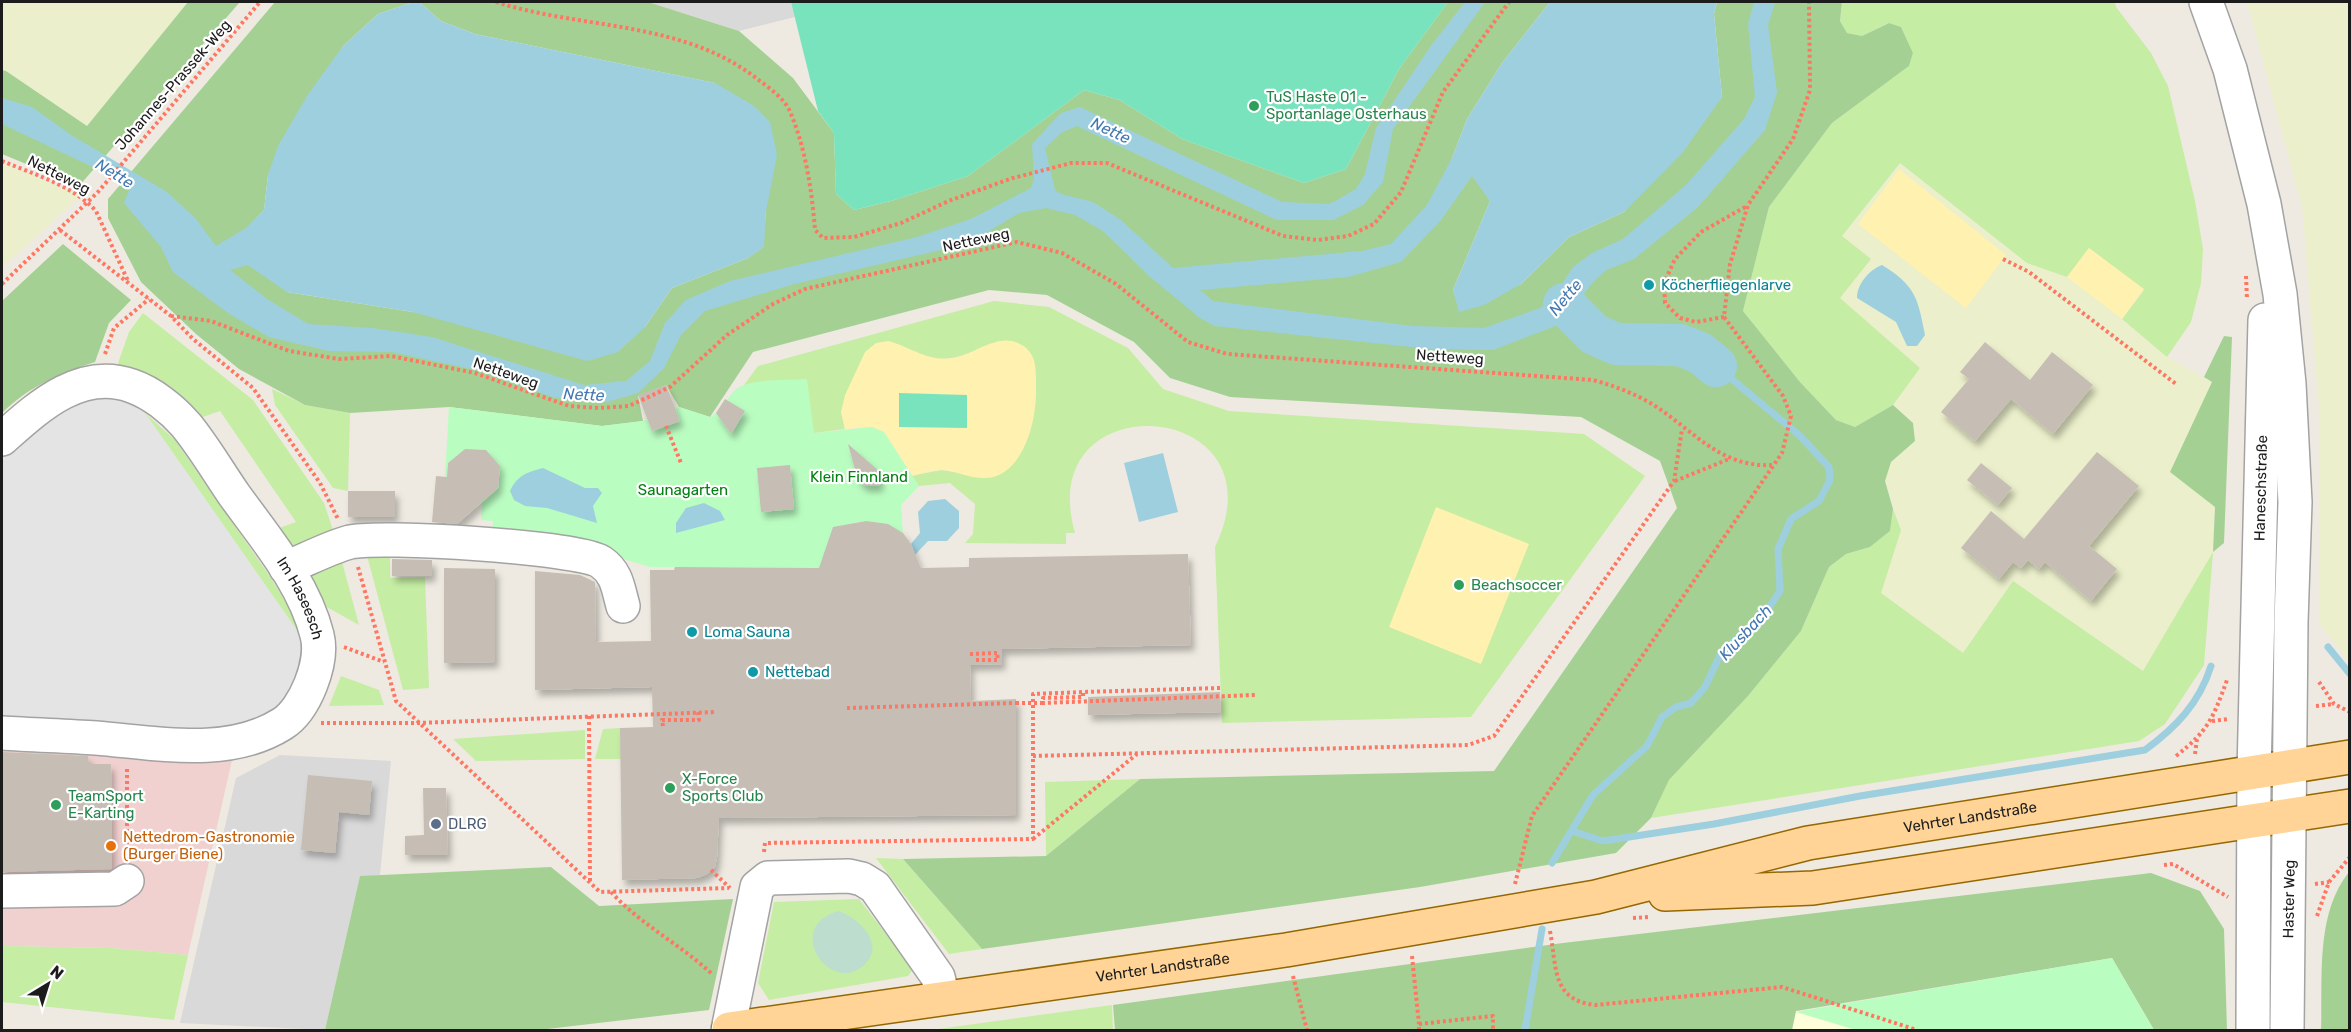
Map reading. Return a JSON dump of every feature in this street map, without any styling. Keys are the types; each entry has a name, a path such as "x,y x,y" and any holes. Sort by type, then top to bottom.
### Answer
{"main road":[{"name":"Vehrter Landstraße","path":"728,1030 1286,951 1596,897 1808,843 2349,757"},
{"name":"Vehrter Landstraße","path":"1596,897 1813,888 2349,806"}],"street":[{"name":"Haneschstraße","path":"2206,2 2230,69 2264,204 2280,294 2295,502 2291,622 2291,767"},
{"name":"Haneschstraße","path":"2254,772 2265,309 2264,204"},
{"name":"Im Haseesch","path":"2,440 30,414 60,393 87,382 105,381 131,385 160,401 186,425 286,568 307,604 318,638 315,671 305,697 284,723 255,738 218,745 2,733"},
{"path":"286,568 350,542 429,541 575,554 599,561 614,573 623,606"},
{"name":"Haster Weg","path":"2287,1030 2291,767"},
{"path":"2253,1030 2254,772"},
{"path":"728,1030 736,991 744,888 768,878 849,876 862,879 875,888 938,977 943,998"},
{"path":"2,891 115,889 127,880"}],"path":[{"name":"Johannes-Prassek-Weg","path":"2,284 98,192 260,2"},
{"path":"496,2 525,11 648,31 691,43 741,65 776,93 791,112 812,192 815,230 824,238 854,237 901,223 951,200 1013,178 1071,163 1107,163 1283,236 1318,240 1348,236 1374,224 1401,192 1443,92 1509,2"},
{"path":"1508,911 1532,816 1782,453 1791,416 1783,396 1724,317 1730,264 1748,205 1793,139 1810,90 1809,2"},
{"name":"Netteweg","path":"2,161 59,186 88,202 96,211 128,283"},
{"path":"1724,317 1696,322 1680,318 1665,303 1664,282 1675,259 1701,232 1748,205"},
{"name":"Netteweg","path":"60,230 171,316 211,321 289,351 339,359 391,356 475,373 569,406 629,406 670,387 727,335 773,304 806,289 1017,242 1062,253 1116,284 1188,342 1227,354 1593,380 1618,387 1647,401 1682,429 1730,459 1753,466 1772,465"},
{"path":"2003,259 2029,272 2175,384"},
{"path":"2246,269 2247,304"},
{"path":"105,381 100,366 114,328 148,299"},
{"path":"171,316 193,339 253,388 320,483 350,542 396,701 418,723 600,892 744,888"},
{"path":"666,426 681,463"},
{"path":"1033,756 1468,745 1494,736 1674,481 1682,429"},
{"path":"1674,481 1730,459"},
{"path":"318,638 384,662"},
{"path":"974,653 986,654 998,658 976,661 974,653"},
{"path":"986,654 976,654 976,660 998,660 998,658"},
{"path":"2198,739 2212,721 2228,678"},
{"path":"1033,839 1033,694 1220,688"},
{"path":"847,708 1016,703 1083,697 1083,692"},
{"path":"1043,700 1255,695"},
{"path":"2334,704 2349,712"},
{"path":"662,720 699,720 698,712"},
{"path":"284,723 418,723 717,712"},
{"path":"662,714 663,726"},
{"path":"589,716 590,883"},
{"path":"127,741 127,880"},
{"path":"744,888 765,843 1033,839 1138,753"},
{"path":"2329,882 2349,857"},
{"path":"2173,864 2226,897"},
{"path":"711,870 744,888"},
{"path":"611,892 632,915 688,952 722,983 736,991"},
{"path":"1548,922 1561,990 1577,1003 1595,1005 1782,987 1917,1030"},
{"path":"1410,928 1419,1030"},
{"path":"1419,1024 1493,1016 1493,1030"}],"shaded area":[{"path":"2,2 188,2 87,126 2,70"},
{"path":"648,2 791,2 795,17 739,31"},
{"path":"2247,2 2349,2 2349,662 2319,623 2319,405 2302,207"},
{"path":"2,161 80,196 2,268"},
{"path":"1900,163 2027,263 2089,248 2122,319 2167,357 2213,382 2170,472 2215,507 2213,552 2143,671 2013,581 1963,653 1881,593 1901,530 1885,482 1891,461 1913,423 1893,405 1920,368 1840,298 1871,259 1842,236"},
{"path":"93,397 122,400 145,413 303,639 304,663 278,714 210,734 2,722 2,455 41,419"},
{"path":"2,745 232,760 188,955 112,948 2,946"},
{"path":"280,755 391,761 380,875 360,877 325,1030 180,1023 236,778"},
{"path":"838,911 853,919 866,931 872,947 871,955 866,963 853,972 840,972 828,967 818,957 813,944 814,931 821,920"},
{"path":"1796,1011 1857,1030 1792,1030"}],"green space":[{"path":"188,2 240,2 79,186 2,154 2,70 87,126"},
{"path":"275,2 413,2 378,14 343,46 268,175 264,210 247,228 287,292 413,312 645,327 672,288 748,258 763,247 766,211 715,83 475,34 441,21 419,2 648,2 739,31 793,78 834,133 836,194 854,210 891,201 968,176 1084,90 1120,100 1182,139 1304,183 1346,169 1399,69 1448,2 1550,2 1502,63 1467,119 1452,158 1479,182 1490,201 1453,290 1460,311 1521,284 1569,237 1624,212 1722,97 1714,14 1717,2 1842,2 1840,21 1847,33 1862,36 1889,23 1901,27 1913,53 1909,66 1832,123 1769,207 1743,311 1800,382 1836,420 1855,427 1893,405 1913,423 1915,441 1891,462 1885,481 1893,509 1890,531 1870,547 1846,554 1829,567 1801,631 1748,696 1669,780 1651,818 1616,853 1420,887 982,949 903,859 1046,856 1140,779 1494,771 1677,508 1660,461 1581,417 1230,397 1170,378 1134,342 1047,295 989,290 753,352 710,417 679,407 666,385 638,396 643,421 602,426 449,407 350,413 305,405 239,369 196,334 141,282 108,218 108,199"},
{"name":"TuS Haste 01 - Sportanlage Osterhaus","path":"791,2 1448,2 1399,69 1346,169 1304,183 1182,139 1120,100 1084,90 968,176 891,201 854,210 836,194 834,133 818,111"},
{"path":"1842,2 2115,2 2116,7 2151,53 2168,86 2195,201 2203,249 2201,283 2191,322 2167,357 2122,319 2144,290 2089,248 2067,277 2027,263 1900,163 1842,236 1871,259 1840,298 1920,368 1893,405 1855,427 1836,420 1800,382 1743,311 1769,207 1832,123 1909,66 1913,53 1901,27 1888,23 1862,36 1847,33 1840,21"},
{"path":"63,244 131,300 109,323 95,362 69,371 34,388 2,413 2,301"},
{"path":"994,301 1049,307 1128,348 1163,389 1229,411 1584,434 1645,476 1471,717 1222,723 1215,547 1228,497 1217,460 1191,436 1156,426 1119,430 1088,449 1071,483 1075,533 1066,533 1066,544 965,543 973,534 975,504 950,483 919,486 911,476 941,470 960,473 999,341 962,356 942,359 922,356 888,341 841,412 845,429 814,433 744,385 758,366"},
{"path":"143,313 253,400 324,503 333,530 295,551 271,531 296,522 220,411 194,420 115,372 129,332"},
{"path":"2224,336 2232,337 2224,543 2213,552 2215,507 2170,472 2212,382 2204,377"},
{"name":"Saunagarten","path":"807,379 814,433 872,427 884,432 919,486 901,505 903,533 892,527 869,522 848,525 838,531 825,551 832,568 650,567 607,554 492,532 493,521 481,520 482,502 498,488 500,467 486,450 465,449 448,463 447,477 445,476 449,407 602,426 643,421 679,407 710,417 719,410 734,391 744,385 766,381"},
{"path":"272,389 305,405 350,413 348,491 333,488 275,405"},
{"path":"899,393 967,395 967,428 899,427"},
{"path":"145,413 175,440 271,578 290,609 303,639"},
{"path":"1893,509 1901,530 1881,593 1963,653 2013,581 2143,671 2213,552 2204,665 2165,724 2139,741 1651,818 1669,780 1748,696 1801,631 1829,567 1846,554 1870,547 1890,531"},
{"path":"390,551 390,578 425,577 429,688 403,690 366,552"},
{"path":"341,558 359,625 316,601 305,582 309,571"},
{"path":"341,676 379,690 384,705 329,706"},
{"path":"620,728 621,759 595,759 603,729"},
{"path":"585,730 585,759 476,761 453,739"},
{"path":"1140,779 1046,856 1045,782"},
{"path":"876,858 903,859 982,949 949,954"},
{"path":"551,867 599,906 733,899 709,1010 539,1030 325,1030 360,876"},
{"path":"2349,872 2349,1030 2321,1030 2323,948 2326,927 2338,889"},
{"path":"2151,873 2200,891 2224,929 2227,1030 2154,1030 2112,958 1796,1011 1792,1030 1115,1030 1113,1005 1563,943"},
{"path":"859,899 913,969 908,976 769,1000 758,983 774,902"},
{"path":"2,946 112,948 188,955 174,1020 2,1002"},
{"path":"2112,958 2154,1030 1856,1030 1796,1012"},
{"path":"1112,1005 1113,1030 931,1030"}],"sand":[{"path":"1899,169 2006,255 1966,308 1858,224"},
{"path":"2089,248 2144,289 2122,319 2067,277"},
{"path":"888,341 928,356 944,359 961,356 1002,341 1018,343 1029,351 1036,368 1034,416 1025,445 1018,458 1008,469 997,476 983,478 943,470 911,476 884,432 872,427 845,429 841,412 845,395 865,352 876,343"},
{"name":"Beachsoccer","path":"1436,507 1529,544 1481,664 1389,627"}],"water":[{"name":"Nette","path":"419,2 441,21 475,34 715,83 754,106 770,122 777,155 766,211 764,247 748,258 672,288 645,327 618,352 587,361 413,312 287,292 248,265 230,270 267,299 308,324 372,328 432,337 584,385 626,381 650,361 665,323 686,300 730,281 917,237 971,219 1031,188 1034,179 1032,144 1061,113 1080,107 1282,202 1330,204 1356,189 1365,174 1376,128 1430,47 1465,2 1485,2 1393,129 1383,182 1363,205 1333,220 1277,220 1077,126 1062,132 1045,148 1055,190 1061,194 1093,202 1121,220 1173,268 1362,251 1391,244 1427,205 1452,158 1467,119 1502,63 1550,2 1717,2 1714,14 1722,97 1683,152 1624,212 1569,237 1521,284 1484,305 1459,312 1453,290 1490,201 1472,176 1441,220 1401,262 1348,277 1200,290 1213,301 1413,326 1484,328 1540,308 1552,299 1573,267 1592,253 1623,239 1686,185 1744,119 1755,97 1748,24 1754,2 1775,2 1768,25 1777,92 1765,130 1698,207 1634,259 1606,270 1592,283 1568,315 1553,327 1493,350 1430,349 1215,326 1200,318 1149,276 1103,231 1075,215 1046,208 1019,213 986,233 945,249 794,284 705,311 681,335 664,368 638,393 607,402 552,397 481,371 392,352 329,351 269,337 228,313 173,272 161,247 124,203 129,190 99,170 2,124 2,98 32,107 71,135 167,192 196,219 216,246 246,228 264,210 268,175 278,146 307,96 343,46 378,14"},
{"path":"1882,265 1902,279 1917,302 1925,335 1917,346 1907,346 1896,322 1857,298 1859,288 1865,278"},
{"path":"1163,453 1178,512 1139,522 1124,463"},
{"path":"543,468 585,488 598,488 602,493 593,506 597,523 547,508 525,506 514,500 510,491 516,481 528,473"},
{"path":"945,499 959,511 959,528 947,541 928,541 915,555 911,544 920,533 918,512 928,501"},
{"path":"704,503 720,511 725,520 676,533 676,523 686,508"}],"building":[{"path":"1985,342 2030,380 2052,352 2093,385 2053,434 2011,399 1975,441 1941,412 1969,379 1960,372"},
{"path":"666,385 680,421 652,431 638,395"},
{"path":"725,399 745,411 731,434 716,413"},
{"path":"848,444 879,471 880,486 865,486 858,480"},
{"path":"465,449 486,450 500,466 498,488 457,524 432,522 436,476 447,477 448,463"},
{"path":"2097,452 2139,486 2089,546 2117,569 2091,601 2045,562 2039,569 2028,560 2021,568 2013,562 1999,579 1961,548 1991,511 2024,539"},
{"path":"1981,463 2012,488 1998,505 1967,480"},
{"path":"790,465 794,509 761,512 757,468"},
{"path":"348,491 395,491 395,517 348,517"},
{"name":"Nettebad","path":"866,521 888,524 903,533 911,544 921,568 969,567 969,558 1188,554 1191,645 1002,649 1002,664 970,665 971,701 1016,699 1016,815 719,818 715,867 707,874 697,878 622,880 620,728 653,727 652,687 535,690 535,571 580,575 595,582 596,642 651,641 650,570 674,570 675,567 819,568 833,527"},
{"path":"392,559 432,560 432,576 392,576"},
{"path":"444,568 495,569 495,662 444,663"},
{"path":"1220,692 1221,712 1088,715 1088,697"},
{"name":"TeamSport E-Karting","path":"2,752 88,756 89,764 111,764 112,869 2,872"},
{"path":"308,775 372,781 369,815 339,812 335,853 301,850"},
{"path":"423,788 446,788 448,855 405,855 405,836 424,835"}],"waterway":[{"name":"Klusbach","path":"1564,304 1594,334 1616,344 1680,345 1700,353 1716,366"},
{"name":"Klusbach","path":"1552,863 1593,795 1647,746 1662,717 1676,707 1691,703 1705,687 1721,653 1766,612 1780,591 1778,549 1791,519 1819,501 1830,480 1829,467 1799,435 1716,366"},
{"path":"2328,647 2350,674"},
{"path":"1572,831 1603,841 1714,824 1860,796 2145,750 2185,714 2200,692 2211,666"},
{"name":"Klusbach","path":"1525,1030 1542,929"}],"place":[{"name":"TuS Haste 01 - Sportanlage Osterhaus","path":"1254,106"},
{"name":"Köcherfliegenlarve","path":"1649,285"},
{"name":"Beachsoccer","path":"1459,585"},
{"name":"Loma Sauna","path":"692,632"},
{"name":"Nettebad","path":"753,672"},
{"name":"X-Force Sports Club","path":"670,788"},
{"name":"TeamSport E-Karting","path":"56,805"},
{"name":"DLRG","path":"436,824"},
{"name":"Nettedrom-Gastronomie (Burger Biene)","path":"111,846"}],"park label":[{"name":"Klein Finnland","path":"859,477"}]}
